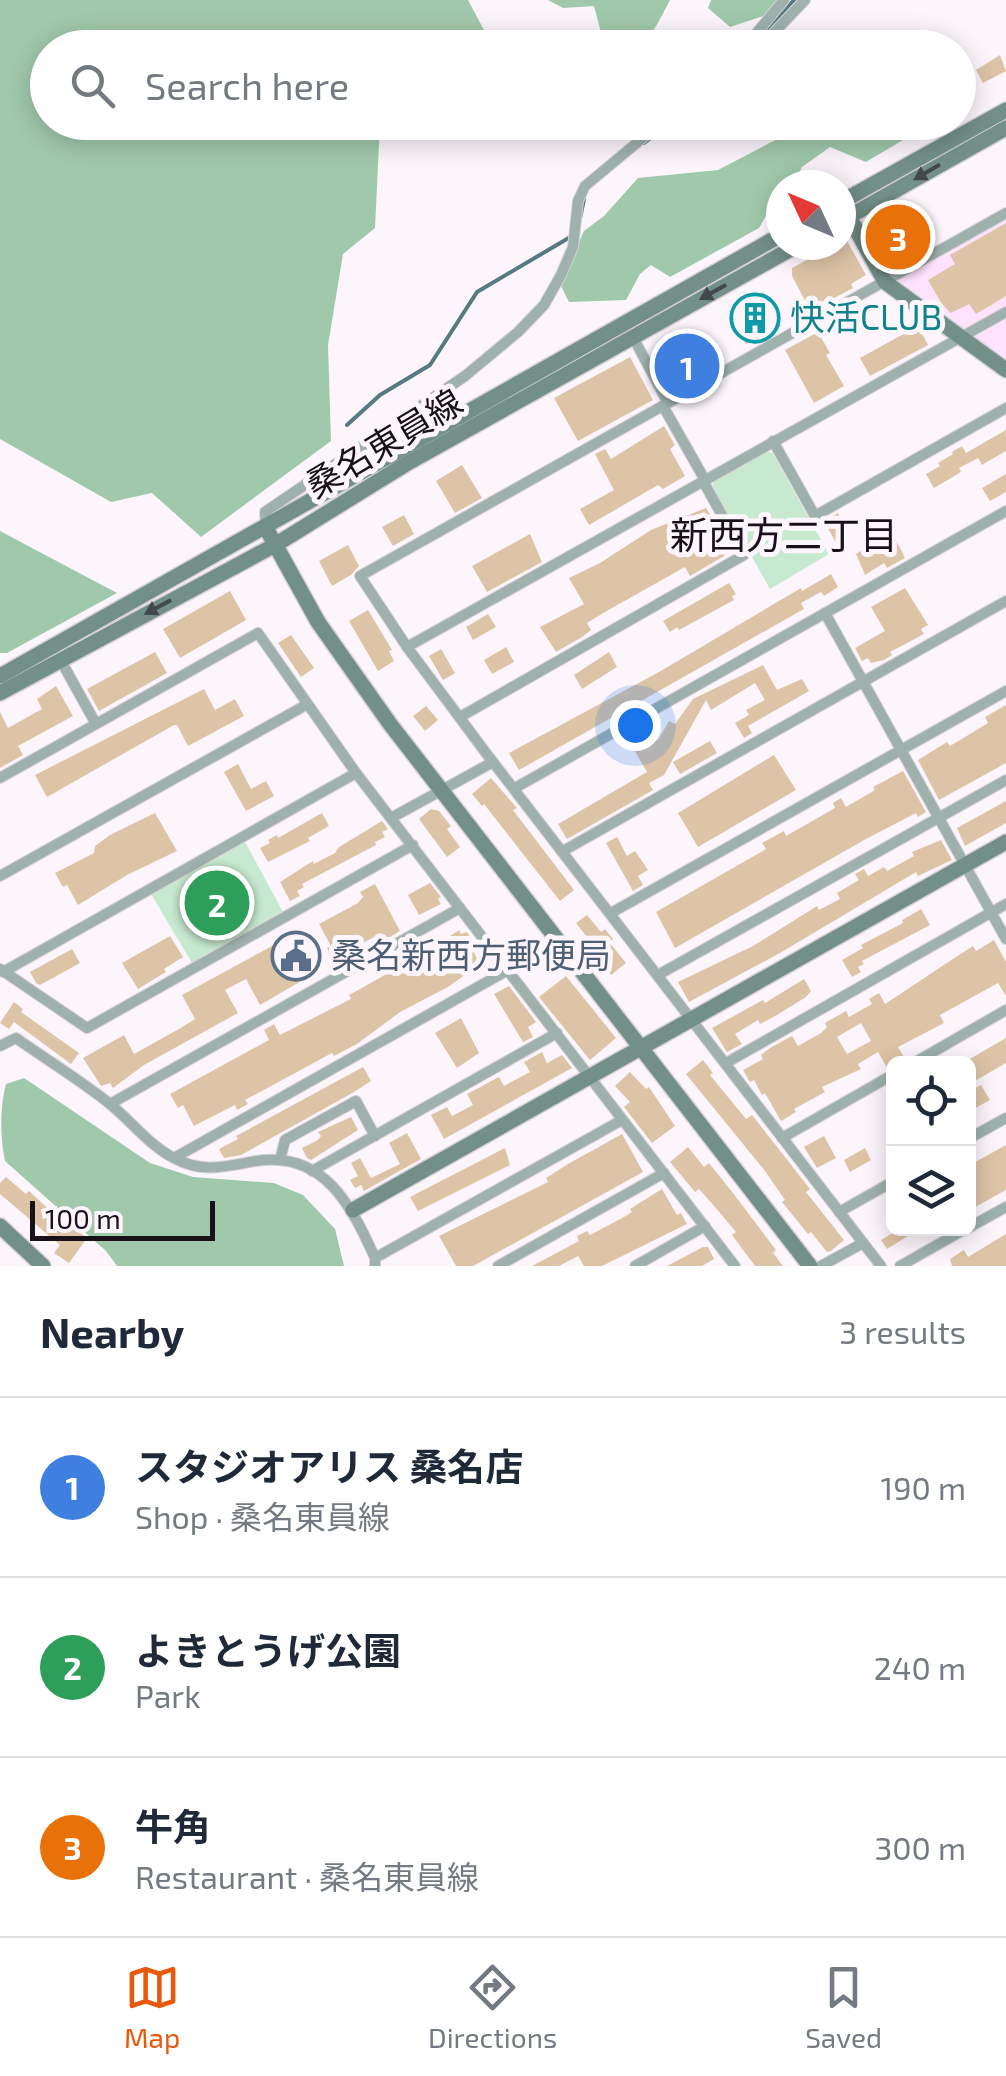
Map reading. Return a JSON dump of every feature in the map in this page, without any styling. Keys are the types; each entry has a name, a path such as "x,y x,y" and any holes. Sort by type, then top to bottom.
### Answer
{"main road":[{"path":"976,128 1006,110"},
{"path":"856,204 1006,128"},
{"path":"856,202 957,140"},
{"path":"856,235 884,282 1006,370"},
{"name":"桑名東員線","path":"0,676 766,244"},
{"name":"桑名東員線","path":"0,693 275,545 406,464 771,260"},
{"path":"266,528 282,530 406,464"},
{"path":"266,528 340,654 810,1266"},
{"path":"164,584 183,581 259,538 270,538 275,545"},
{"path":"352,1210 1006,842"},
{"path":"0,1226 43,1266"}],"street":[{"path":"759,30 784,0"},
{"path":"776,30 805,0"},
{"path":"266,528 265,512 464,376 544,306 572,246 578,201 586,186 641,140"},
{"path":"881,1266 460,718 360,576 1006,213"},
{"path":"408,648 1006,312"},
{"path":"460,718 744,556 633,337"},
{"path":"773,440 815,516 1006,408"},
{"path":"514,788 1006,510"},
{"path":"563,851 1006,601"},
{"path":"825,613 1006,939"},
{"path":"0,778 258,633 356,773 735,1266"},
{"path":"60,659 96,724"},
{"path":"611,914 1006,690"},
{"path":"0,876 306,705"},
{"path":"391,818 494,762"},
{"path":"356,773 1,971 86,1028 412,845"},
{"path":"658,975 1006,780"},
{"path":"726,1063 1006,904"},
{"path":"110,1104 460,908"},
{"path":"174,1158 508,970"},
{"path":"926,1056 1006,1010"},
{"path":"312,1171 557,1032"},
{"path":"0,1046 16,1038 110,1104 174,1158 212,1168 280,1160 312,1171 344,1198 375,1262 622,1120"},
{"path":"782,1138 886,1079"},
{"path":"280,1160 285,1140 356,1102 375,1136"},
{"path":"976,1135 1006,1118"},
{"path":"498,1266 664,1172"},
{"path":"839,1212 886,1186"},
{"path":"976,1224 1006,1207"},
{"path":"635,1266 705,1226"},
{"path":"900,1266 954,1236"},
{"path":"821,1266 863,1243"}],"shaded area":[{"path":"1006,218 1006,359 898,280"}],"green space":[{"path":"0,0 468,0 484,30 30,30 30,140 379,140 375,228 343,254 328,345 331,441 201,537 152,493 111,502 0,439"},
{"path":"548,0 670,0 653,30 600,30 594,6 563,8"},
{"path":"711,0 777,0 766,15 730,27 708,8"},
{"path":"775,140 903,140 866,162 830,147 800,170 766,170 766,216 759,228 670,277 651,265 640,274 626,300 569,302 560,284 584,231 604,216 638,178 718,170"},
{"path":"768,451 829,554 770,589 712,486 715,480"},
{"path":"0,531 117,593 7,653 0,653"},
{"path":"245,842 283,912 192,963 151,894"},
{"path":"24,1078 150,1163 193,1177 274,1183 303,1195 335,1229 344,1266 117,1266 106,1251 5,1161 1,1122 6,1084"}],"building":[{"path":"1000,55 1006,71 983,83 976,70"},
{"path":"908,216 920,233 916,236 920,241 892,258 877,231"},
{"path":"1006,223 1006,296 976,314 969,304 951,313 928,280 955,264 950,255"},
{"path":"856,257 866,275 851,284 853,288 821,305 818,300 808,306 792,276 792,268 807,260"},
{"name":"快活CLUB","path":"763,292 781,326 746,344 729,311"},
{"path":"918,326 928,345 870,376 860,358"},
{"path":"818,332 844,386 814,403 785,350"},
{"path":"701,344 713,366 673,388 661,366"},
{"path":"630,357 653,400 578,441 554,398"},
{"path":"664,426 675,445 670,449 685,476 663,489 658,485 589,525 580,509 614,490 595,454 605,449 611,459"},
{"path":"1006,430 1006,451 982,465 978,458 934,488 926,474 940,466 938,463 962,446 966,453"},
{"path":"462,465 482,498 455,513 436,481"},
{"path":"1006,474 1006,492 990,501 982,488"},
{"path":"706,508 712,518 707,520 726,553 724,556 690,576 685,567 605,612 587,623 591,630 556,652 540,627 584,604 569,578 651,530"},
{"path":"838,513 849,536 836,543 824,521"},
{"path":"404,515 414,534 393,546 382,527"},
{"path":"892,532 905,558 887,568 884,563 865,575 856,554"},
{"path":"530,534 542,562 487,592 472,566"},
{"path":"348,545 359,566 332,586 319,561"},
{"path":"831,574 838,587 801,603 804,609 519,770 509,753"},
{"path":"729,583 736,594 732,596 734,600 670,632 663,621"},
{"path":"905,588 928,625 921,629 924,634 890,652 892,655 884,660 862,661 855,648 885,631 871,607"},
{"path":"230,591 246,620 180,658 163,629"},
{"path":"368,610 392,650 389,651 394,661 378,671 349,621"},
{"path":"488,614 496,627 473,640 466,627"},
{"path":"291,635 314,668 301,677 278,643"},
{"path":"506,647 514,662 492,674 484,660"},
{"path":"441,649 455,673 443,680 429,656"},
{"path":"155,652 167,673 99,711 87,689"},
{"path":"609,652 617,667 582,689 574,675"},
{"path":"763,665 777,690 802,679 809,691 748,726 752,733 744,738 735,723 749,715 746,710 765,700 755,683 711,710 706,700 664,775 649,783 653,790 567,839 558,824 647,772 630,743 653,730 658,740 669,721 675,724 693,699"},
{"path":"56,686 73,716 18,746 23,755 0,768 0,712 8,728 42,709 37,699"},
{"path":"204,689 215,710 235,699 244,716 188,746 174,725 47,797 35,775"},
{"path":"1006,705 1006,763 939,800 918,760 988,723 985,717"},
{"path":"426,706 438,720 425,731 413,716"},
{"path":"710,741 717,753 680,774 673,762"},
{"path":"774,755 796,790 698,847 678,813"},
{"path":"238,764 251,789 266,781 274,796 246,811 224,772"},
{"path":"903,771 926,812 918,817 916,813 866,839 675,948 656,912 766,849 762,843 784,831 786,836 835,808 833,803 841,798 846,807"},
{"path":"491,778 517,808 513,810 574,890 560,901 472,794"},
{"path":"1006,801 1006,823 965,846 957,828"},
{"path":"431,809 439,811 451,826 447,829 460,847 447,857 419,819"},
{"path":"155,813 177,851 78,905 55,873 94,853 95,846 110,835"},
{"path":"322,813 329,826 308,838 310,841 268,862 260,848 270,843 268,840"},
{"path":"382,821 388,829 376,845 302,884 304,887 297,891 300,896 290,901 280,882 313,861 314,864 335,853"},
{"path":"617,837 627,856 635,851 648,870 638,876 643,885 633,891 606,843"},
{"path":"941,840 952,860 918,876 916,872 689,1002 678,982 753,946 817,906 819,910 840,899 837,893 859,880 855,874 864,869 868,876 884,867 887,871 914,856 912,852"},
{"path":"430,883 441,897 441,904 419,915 408,895"},
{"path":"375,884 400,931 380,943 376,936 333,959 319,924 358,903 363,897 360,892"},
{"path":"921,909 930,925 862,961 864,964 858,967 861,972 852,977 842,960"},
{"path":"587,915 601,932 605,929 613,939 609,942 626,963 611,975 585,945 590,941 576,923"},
{"path":"459,930 461,934 467,932 472,940 468,942 480,964 448,987 400,1012 357,1044 334,1056 332,1053 245,1100 248,1104 237,1110 235,1105 194,1126 183,1105 178,1108 170,1094 269,1040 264,1030 274,1024 280,1035 351,999 349,995"},
{"path":"296,933 315,973 260,1005 246,979 225,990 238,1013 144,1065 113,1088 110,1083 101,1086 83,1058 124,1035 134,1054 179,1029 195,1019 182,995"},
{"path":"170,936 183,957 138,989 122,963"},
{"path":"994,940 1006,962 1006,996 998,983 940,1015 944,1023 898,1047 903,1056 886,1056 886,1066 878,1052 858,1064 861,1069 822,1087 825,1092 781,1121 765,1093 762,1095 743,1070 792,1036 798,1046 821,1033 827,1027 825,1023 846,1011 849,1017 872,1004 869,999 879,993 885,1004 973,946 976,951","holes":["861,1023 871,1041 847,1054 837,1037"]},
{"path":"72,949 80,963 40,985 36,983 30,972"},
{"path":"566,976 616,1038 590,1060 539,997"},
{"path":"804,979 811,991 806,997 735,1034 742,1044 727,1052 712,1028"},
{"path":"509,986 536,1022 528,1027 533,1037 523,1042 494,994"},
{"path":"14,1002 23,1009 21,1012 79,1053 71,1064 14,1022 9,1029 0,1023"},
{"path":"461,1018 479,1053 457,1068 435,1033"},
{"path":"1006,1038 1006,1063 976,1080 975,1056"},
{"path":"542,1052 547,1063 562,1055 572,1068 444,1139 431,1115 447,1107 452,1116 473,1105 467,1094 499,1077 504,1086 530,1072 524,1062"},
{"path":"703,1060 713,1073 710,1075 746,1119 752,1115 810,1189 806,1192 844,1240 831,1251 827,1252 811,1232 808,1234 782,1202 785,1200 765,1171 686,1074"},
{"path":"363,1067 371,1081 241,1155 224,1158 219,1149 238,1139 236,1136"},
{"path":"630,1072 646,1089 649,1087 675,1126 652,1143 624,1107 630,1102 615,1086"},
{"path":"981,1085 990,1100 976,1108 976,1088"},
{"path":"351,1117 358,1130 311,1160 307,1158 302,1148 318,1140 318,1132"},
{"path":"407,1133 421,1159 364,1191 361,1185 355,1188 350,1180 358,1176 351,1163 360,1158 371,1178 400,1164 389,1143"},
{"path":"622,1134 643,1172 473,1266 456,1266 439,1236 548,1182 546,1178"},
{"path":"824,1136 836,1158 817,1168 804,1147"},
{"path":"1006,1145 1006,1190 976,1207 976,1162"},
{"path":"688,1147 704,1167 709,1163 733,1193 776,1250 773,1253 783,1266 755,1266 732,1235 736,1232 670,1162"},
{"path":"505,1148 510,1165 418,1211 410,1197"},
{"path":"865,1148 871,1160 850,1172 844,1160"},
{"path":"6,1177 26,1194 29,1191 71,1230 73,1227 87,1238 69,1263 54,1253 60,1245 0,1194 0,1183"},
{"path":"662,1189 687,1224 602,1266 584,1266 578,1256 559,1266 532,1266 579,1241 577,1236 587,1231 590,1235 624,1217"},
{"path":"1006,1234 1006,1266 952,1266 950,1259 964,1250 968,1257"},
{"path":"888,1236 908,1236 887,1249 881,1240"},
{"path":"708,1247 714,1259 702,1266 667,1266"}],"waterway":[{"path":"766,30 794,0"},
{"path":"644,143 648,140"},
{"path":"578,228 584,199"},
{"path":"347,425 380,395 430,365 477,292 572,236"}],"place":[{"name":"牛角","path":"898,237"},
{"name":"快活CLUB","path":"755,318"},
{"name":"スタジオアリス 桑名店","path":"687,366"},
{"name":"よきとうげ公園","path":"217,903"},
{"name":"桑名新西方郵便局","path":"296,956"}],"district":[{"name":"新西方二丁目","path":"784,536"}]}
